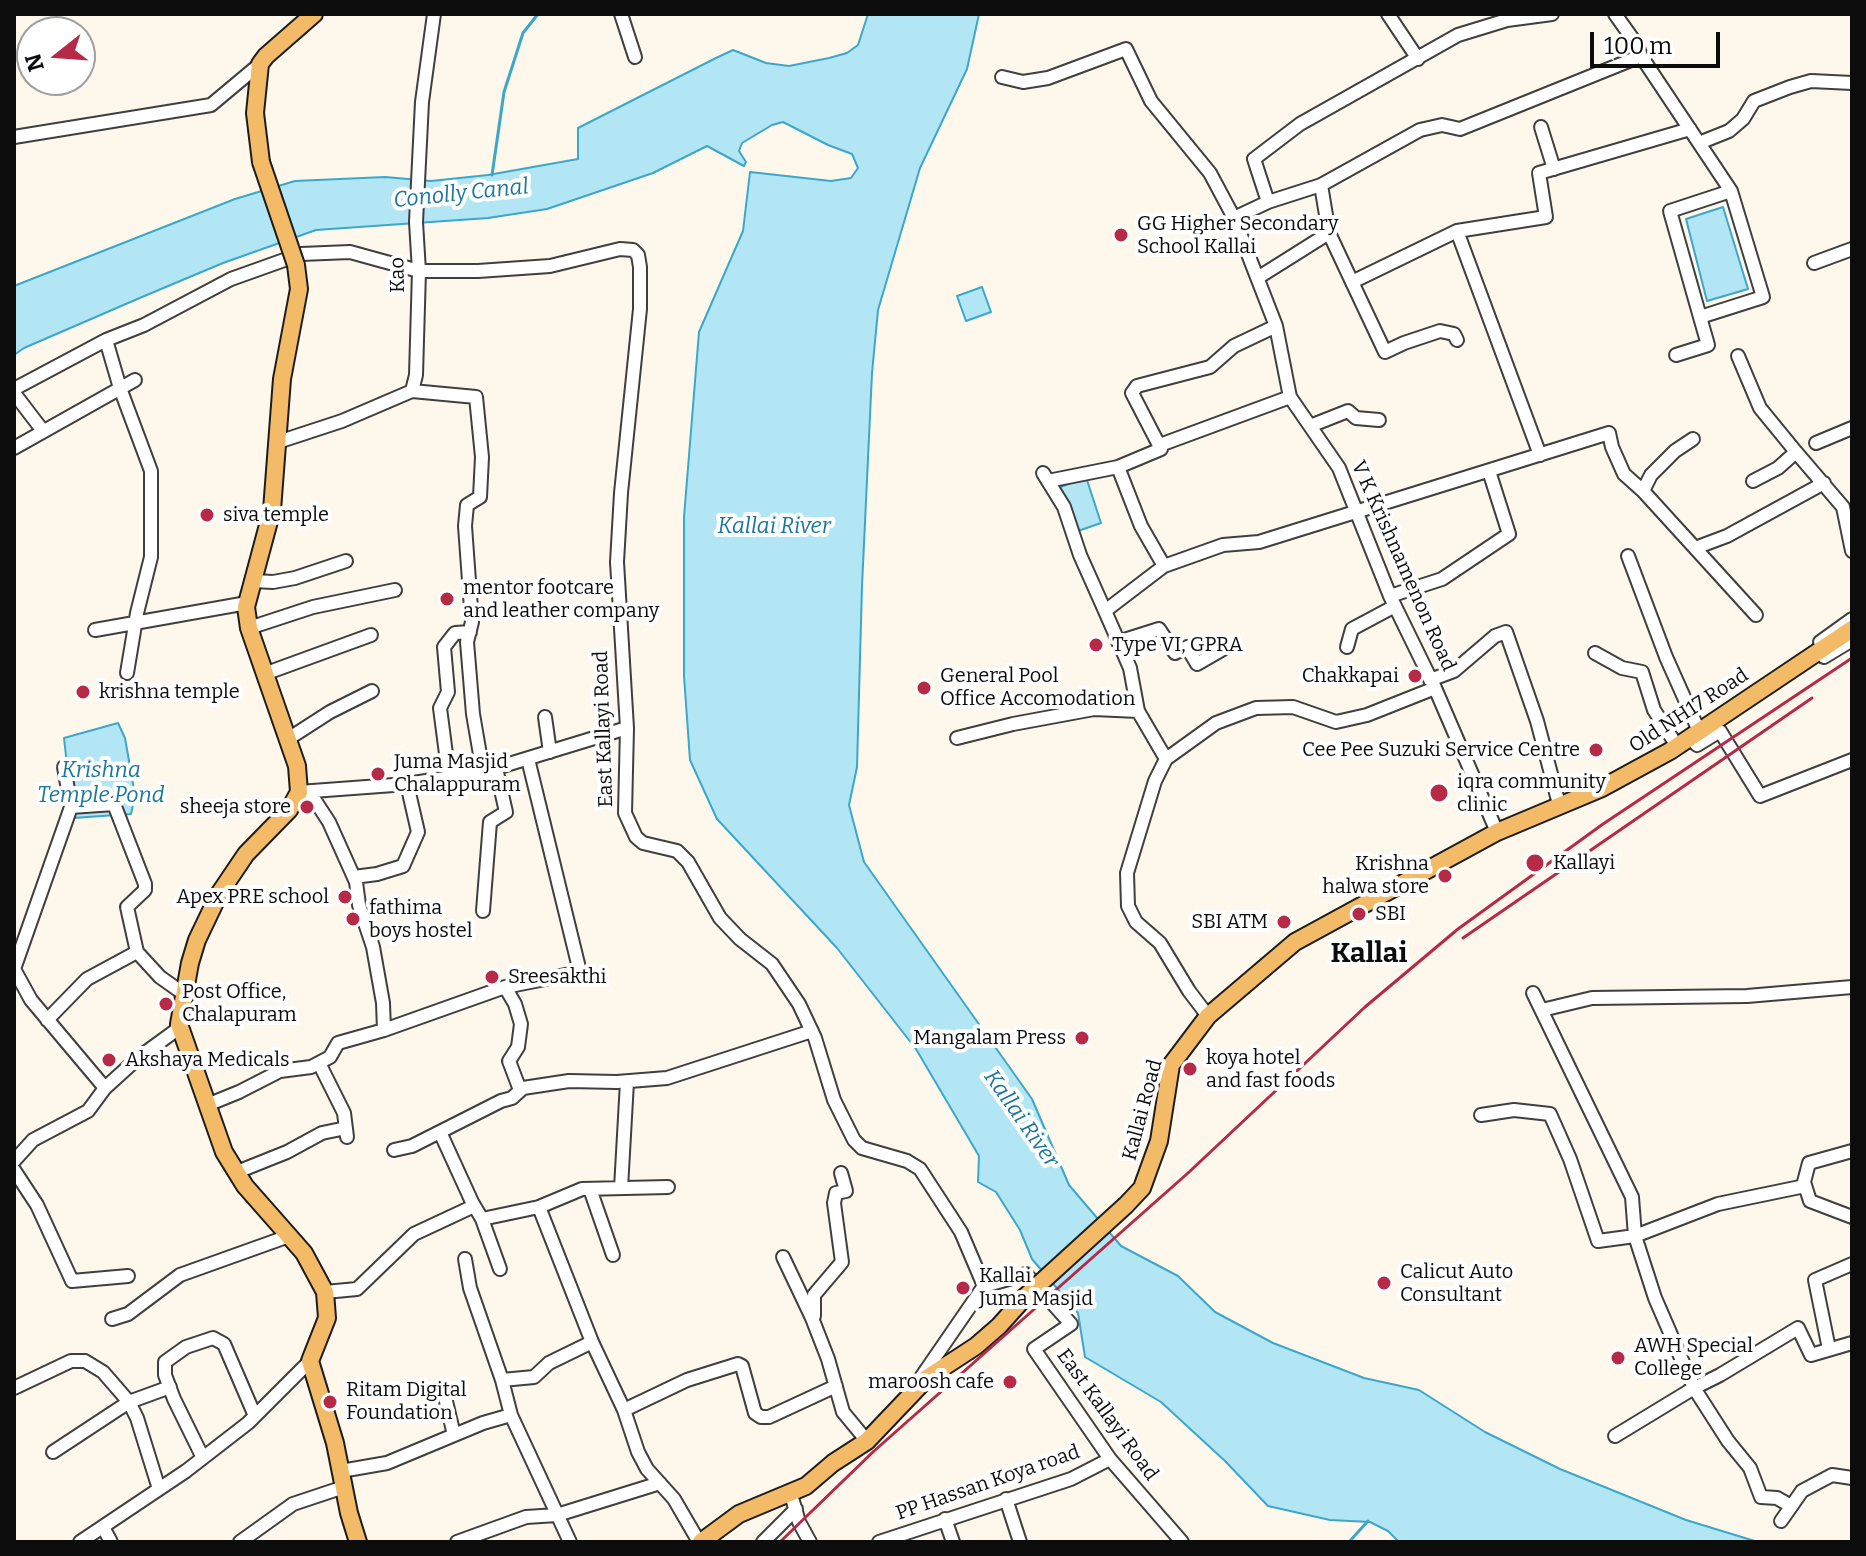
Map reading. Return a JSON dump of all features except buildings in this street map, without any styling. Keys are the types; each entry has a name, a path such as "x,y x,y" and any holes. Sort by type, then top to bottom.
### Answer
{"main road":[{"path":"314,14 260,64 255,113 261,162 298,260 299,289 282,379 272,510 247,603 249,628 297,766 299,792 289,810 246,854 219,894 197,940 179,1024 224,1152 304,1253 325,1292 327,1318 310,1361 358,1542"},
{"name":"Old NH17 Road","path":"1497,832 1602,788 1688,738 1852,629"},
{"name":"Kallai Road","path":"700,1542 739,1514 806,1486 833,1463 867,1441 927,1378 976,1346 1126,1205 1142,1188 1159,1141 1171,1065 1208,1016 1295,942 1497,832"}],"street":[{"name":"Kao","path":"412,391 416,375 419,271 416,222 422,102 434,14"},
{"path":"621,14 635,57"},
{"path":"1388,14 1418,59"},
{"path":"1471,14 1476,29"},
{"path":"1268,202 1254,159 1300,124 1458,35 1507,20 1552,14"},
{"path":"1615,14 1731,191 1763,297 1700,317"},
{"name":"V K Krishnamenon Road","path":"1002,77 1023,82 1048,78 1126,49 1151,101 1210,173 1234,218 1259,277 1276,326 1290,397 1339,468 1392,601 1433,684 1497,832"},
{"path":"1234,218 1268,202 1321,185 1420,130 1442,125 1460,129 1641,56"},
{"path":"14,137 211,105 260,64"},
{"path":"1699,143 1729,131 1743,119 1754,101 1778,91 1811,81 1852,83"},
{"path":"1541,127 1554,169"},
{"path":"1352,282 1457,231 1546,217 1539,173 1690,129"},
{"path":"1321,185 1329,233 1385,352 1440,331 1454,334 1457,340"},
{"path":"1676,355 1708,345 1670,211 1731,191"},
{"path":"1457,231 1540,455"},
{"path":"1259,277 1329,233"},
{"name":"East Kallayi Road","path":"14,391 106,340 144,325 231,279 298,260 350,252 419,271 550,266 627,249 638,255 640,309 617,562 627,728 625,813 636,837 643,843 677,851 688,862 720,918 740,939 772,964 799,1004 812,1031 834,1100 854,1140 862,1148 907,1161 920,1169 961,1232 984,1286 1026,1274 1071,1324 1034,1349 1110,1459 1181,1542"},
{"path":"1814,263 1852,249"},
{"path":"1166,759 1138,711 1130,668 1080,555 1064,507 1046,477 1118,467 1161,449 1132,393 1137,386 1210,367 1234,346 1276,326"},
{"path":"106,340 151,471 151,557 127,673"},
{"path":"1738,356 1760,408 1843,507 1852,551"},
{"path":"14,448 135,380"},
{"path":"14,391 43,431"},
{"path":"278,442 342,421 412,391 476,397 482,457 480,497 467,505 465,526 471,608 467,642 469,676 489,770 506,812 490,822 483,911"},
{"path":"1160,445 1290,397"},
{"path":"1310,426 1348,411 1356,418 1379,420"},
{"path":"1816,443 1852,428"},
{"path":"1105,611 1164,566 1223,545 1259,542 1609,433 1624,474 1756,615"},
{"path":"1643,491 1651,475 1675,451 1693,439"},
{"path":"1753,481 1778,468 1796,452"},
{"path":"1118,467 1141,526 1164,566"},
{"path":"1347,647 1352,629 1392,601 1442,579 1509,534 1489,471"},
{"path":"1695,548 1727,536 1824,483"},
{"path":"1628,556 1666,657 1688,738"},
{"path":"254,581 295,578 346,561"},
{"path":"249,628 313,607 395,590"},
{"path":"95,630 247,603"},
{"path":"1774,679 1852,619"},
{"path":"1118,642 1159,629 1175,653 1187,647 1197,664 1223,649"},
{"path":"449,777 440,708 448,692 444,647 455,633 470,632"},
{"path":"1208,1016 1160,943 1136,922 1128,906 1127,873 1155,781 1166,759 1216,723 1256,708 1293,707 1336,722 1367,715 1433,684 1454,671 1495,636 1506,632 1537,721 1559,804"},
{"path":"264,674 371,635"},
{"path":"1774,679 1786,678 1852,640"},
{"path":"1595,653 1622,668 1642,672 1654,710 1697,745 1720,731 1760,796 1852,760"},
{"path":"288,739 330,712 372,691"},
{"path":"957,738 1094,709 1138,711"},
{"path":"545,717 550,752"},
{"path":"299,792 407,784 489,770 627,728"},
{"path":"207,1105 280,1071 311,1067 330,1057 338,1043 505,987 580,972 528,759"},
{"path":"64,767 71,807 14,969 31,1000 105,1088"},
{"path":"354,877 403,866 418,832 407,784"},
{"path":"299,792 314,799 329,822 354,877 359,905 373,947 383,1003 384,1030"},
{"path":"71,807 114,804 145,884 145,890 127,907 137,952 160,977 184,994"},
{"path":"47,1020 87,979 137,952"},
{"path":"505,987 515,1004 521,1024 518,1047 509,1061 520,1090"},
{"path":"1542,1010 1592,998 1747,996 1852,987"},
{"path":"1533,993 1632,1197 1635,1236 1655,1298 1694,1388 1728,1441 1750,1468 1761,1497 1777,1498 1791,1506"},
{"path":"14,1161 33,1140 88,1111 105,1088 138,1058 175,1031 179,1024"},
{"path":"394,1150 412,1146 539,1083 627,1082 667,1078 812,1031"},
{"path":"237,1172 287,1152 322,1133 347,1133 338,1098 319,1063"},
{"path":"621,1188 627,1082"},
{"path":"1481,1115 1514,1110 1550,1114 1570,1159 1598,1241 1635,1236 1718,1204 1805,1186"},
{"path":"440,1132 482,1219 500,1269"},
{"path":"1852,1151 1809,1163 1804,1182 1810,1201 1852,1217"},
{"path":"14,1170 37,1205 72,1281 128,1276"},
{"path":"814,1323 814,1295 842,1262 834,1203 836,1193 846,1191 841,1173"},
{"path":"482,1219 539,1207 582,1189 668,1187"},
{"path":"590,1189 613,1255"},
{"path":"325,1292 357,1289 414,1234 474,1206"},
{"path":"539,1207 592,1342 624,1410 638,1452 647,1469 674,1499 700,1542"},
{"path":"112,1319 128,1314 180,1275 289,1236"},
{"path":"783,1257 814,1323 843,1412 867,1441"},
{"path":"465,1259 470,1288 511,1415 570,1542"},
{"path":"1829,1349 1815,1280 1852,1264"},
{"path":"914,1391 984,1286"},
{"path":"1615,1436 1798,1328 1811,1355 1852,1343"},
{"path":"203,1458 165,1375 165,1362 186,1347 213,1338 224,1344 255,1416"},
{"path":"502,1380 534,1377 549,1363 592,1342"},
{"path":"16,1382 71,1361 85,1361 103,1372 129,1402 137,1418 159,1489"},
{"path":"80,1542 203,1458 255,1416 310,1361"},
{"path":"624,1410 687,1380 738,1364 742,1366 755,1413 761,1417 769,1417 836,1386"},
{"path":"53,1452 129,1402 170,1387"},
{"path":"445,1397 454,1435"},
{"path":"240,1542 293,1504 342,1479 511,1415"},
{"name":"PP Hassan Koya road","path":"879,1542 1071,1479 1110,1459"},
{"path":"1781,1521 1802,1491 1832,1475 1852,1478"},
{"path":"457,1542 526,1517 557,1515 660,1483"},
{"path":"790,1491 799,1522 810,1542"},
{"path":"1006,1499 1020,1542"},
{"path":"763,1542 796,1509"},
{"path":"945,1519 953,1542"},
{"path":"103,1527 111,1542"}],"water":[{"name":"Kallai River","path":"868,14 979,14 967,69 920,168 878,310 862,586 857,767 849,805 864,862 1032,1099 1069,1185 1121,1246 1178,1276 1215,1312 1273,1343 1364,1378 1419,1390 1485,1432 1560,1469 1686,1520 1758,1542 1399,1542 1388,1531 1370,1522 1330,1520 1268,1506 1161,1402 1085,1357 1078,1313 1032,1259 1020,1230 996,1192 978,1182 979,1156 916,1049 837,948 717,819 690,760 684,676 684,517 699,332 743,231 750,172 831,181 851,178 858,168 852,154 783,122 742,143 739,151 746,162 744,166 707,146 653,173 547,209 488,218 316,230 223,263 14,355 14,286 235,199 295,181 385,177 431,181 488,175 578,159 578,128 716,58 733,50 766,63 789,66 847,53 858,45"},
{"path":"1723,207 1748,289 1707,301 1686,219"},
{"path":"982,287 991,312 966,321 957,296"},
{"path":"1086,477 1101,523 1075,532 1058,488"},
{"name":"Krishna Temple Pond","path":"118,723 125,738 135,795 131,814 73,818 64,738"}],"waterway":[{"name":"Conolly Canal","path":"492,175 504,92 523,33 538,14"},
{"path":"1349,1542 1368,1521"}],"railway":[{"path":"780,1542 874,1451 1188,1173 1365,1007 1458,929 1603,824 1852,658"},
{"path":"1463,938 1812,698"}],"place":[{"name":"GG Higher Secondary School Kallai","path":"1121,235"},
{"name":"siva temple","path":"207,515"},
{"name":"mentor footcare and leather company","path":"447,599"},
{"name":"Type VI, GPRA","path":"1096,645"},
{"name":"Chakkapai","path":"1415,676"},
{"name":"General Pool Office Accomodation","path":"924,688"},
{"name":"krishna temple","path":"83,692"},
{"name":"Cee Pee Suzuki Service Centre","path":"1596,750"},
{"name":"Juma Masjid Chalappuram","path":"378,774"},
{"name":"iqra community clinic","path":"1439,793"},
{"name":"sheeja store","path":"307,807"},
{"name":"Kallayi","path":"1535,863"},
{"name":"Krishna halwa store","path":"1445,876"},
{"name":"Apex PRE school","path":"345,897"},
{"name":"SBI","path":"1359,914"},
{"name":"fathima boys hostel","path":"353,919"},
{"name":"SBI ATM","path":"1284,922"},
{"name":"Sreesakthi","path":"492,977"},
{"name":"Post Office, Chalapuram","path":"166,1004"},
{"name":"Mangalam Press","path":"1082,1038"},
{"name":"Akshaya Medicals","path":"109,1060"},
{"name":"koya hotel and fast foods","path":"1190,1069"},
{"name":"Calicut Auto Consultant","path":"1384,1283"},
{"name":"Kallai Juma Masjid","path":"963,1288"},
{"name":"AWH Special College","path":"1618,1358"},
{"name":"maroosh cafe","path":"1010,1382"},
{"name":"Ritam Digital Foundation","path":"330,1402"}],"district":[{"name":"Kallai","path":"1369,954"}]}
